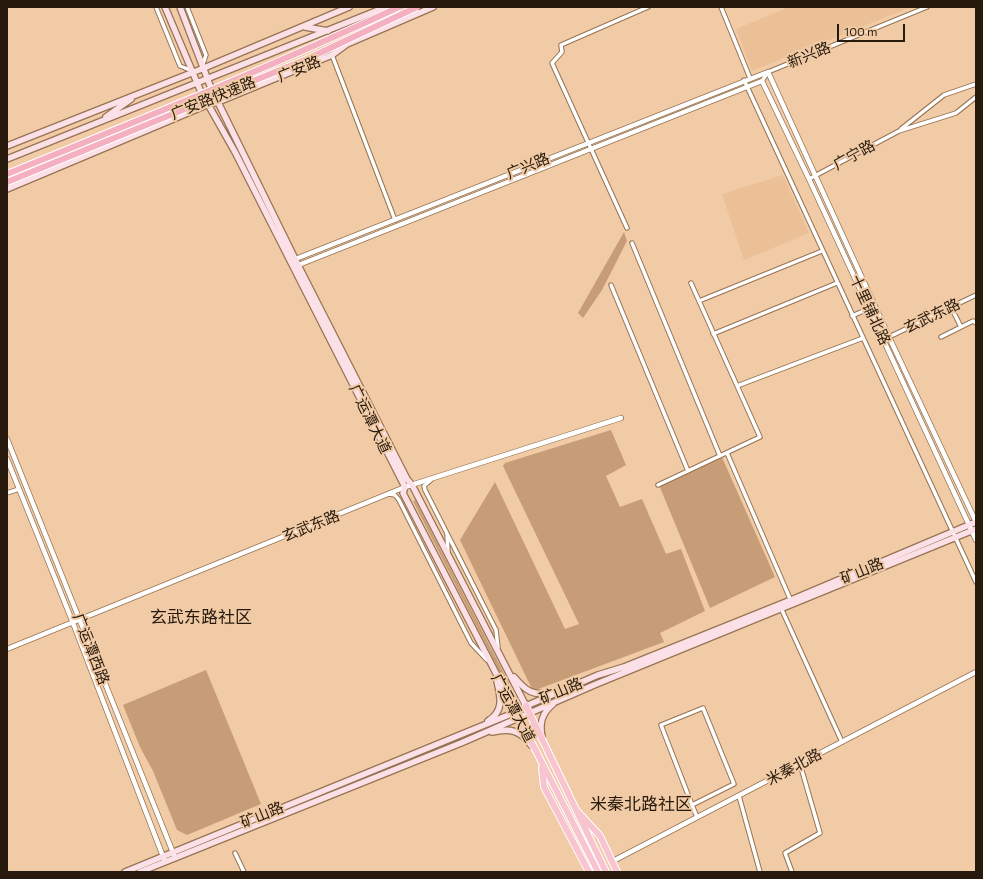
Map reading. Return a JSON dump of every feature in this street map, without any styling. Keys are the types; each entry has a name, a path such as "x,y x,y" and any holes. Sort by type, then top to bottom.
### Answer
{"highway":[{"name":"广安路快速路","path":"7,174 220,88 318,45 399,7"},
{"name":"广安路快速路","path":"7,182 300,62 417,7"}],"main road":[{"name":"广运潭大道","path":"180,7 211,88 296,260 296,266 405,487 404,493 476,632 488,661 520,718 542,765 598,872"},
{"path":"7,146 203,66 304,27 349,7"},
{"path":"7,159 386,7"},
{"path":"7,174 402,7"},
{"name":"广安路","path":"7,189 209,104 218,102 332,55 347,44 433,7"},
{"name":"广运潭大道","path":"164,8 201,92 209,104 289,260 296,266 407,479 412,485 498,648 560,775 582,826 606,872"},
{"path":"304,27 328,31"},
{"path":"96,123 142,92"},
{"name":"矿山路","path":"174,855 477,727 516,712 564,688 624,667 791,602 972,529 976,522"},
{"name":"矿山路","path":"125,872 164,859 476,737 520,718 528,712 781,608 791,602"},
{"path":"507,667 525,689 533,694 542,694 564,688"},
{"path":"477,727 493,717 500,707 501,698 496,675"},
{"path":"544,743 541,727 543,716 550,706 561,698"},
{"path":"476,737 502,730 514,730 522,734 536,753"},
{"path":"542,765 544,788 589,872"},
{"path":"574,808 600,836 617,872"},
{"name":"矿山路","path":"140,872 164,859"}],"street":[{"path":"156,7 180,66 191,71"},
{"path":"187,7 206,55 203,66"},
{"path":"334,14 336,7"},
{"path":"627,228 590,150 552,63 562,52 561,45 648,7"},
{"path":"721,7 750,78"},
{"name":"新兴路","path":"762,81 768,72 927,7"},
{"path":"332,55 395,220"},
{"name":"广兴路","path":"289,260 296,260 587,142 768,72"},
{"name":"十里铺北路","path":"768,72 889,337 976,522"},
{"path":"744,80 976,582"},
{"name":"广兴路","path":"296,266 762,81"},
{"name":"十里铺北路","path":"762,81 870,308 976,540"},
{"name":"广宁路","path":"809,179 899,131 944,95 976,84"},
{"name":"广宁路","path":"899,131 956,113 976,97"},
{"path":"632,243 720,456"},
{"path":"699,301 822,251"},
{"path":"658,485 760,437 691,283"},
{"path":"713,334 837,283"},
{"path":"610,285 688,471"},
{"name":"玄武东路","path":"889,337 976,295"},
{"path":"951,307 961,327"},
{"path":"852,316 870,308"},
{"path":"941,337 973,321 976,323"},
{"path":"737,386 863,338"},
{"name":"玄武东路","path":"7,649 405,487 621,418"},
{"name":"广运潭西路","path":"7,439 174,855"},
{"path":"727,453 791,602"},
{"name":"广运潭西路","path":"7,459 74,623 164,859"},
{"path":"436,477 427,482 424,488 496,630 498,648"},
{"path":"7,493 19,488"},
{"path":"386,495 395,495 399,500 471,643 488,661"},
{"path":"446,532 448,554"},
{"path":"781,608 842,742"},
{"name":"米秦北路","path":"612,861 976,672"},
{"path":"692,805 734,784 703,708 661,725 692,805 697,817"},
{"path":"792,872 784,853 820,833 800,764"},
{"path":"739,796 760,872"},
{"path":"235,853 244,872"}],"shaded area":[{"path":"789,7 911,7 752,71 736,29"},
{"path":"783,175 809,233 744,260 722,194"},
{"path":"624,232 627,241 602,290 583,318 578,313"},
{"path":"611,430 626,465 606,476 620,507 642,499 666,554 681,549 705,611 660,633 664,642 533,691 460,540 495,482 565,629 579,624 503,466 505,463"},
{"path":"721,455 775,577 710,608 659,485"},
{"path":"415,500 516,697 513,698 413,501"},
{"path":"206,670 261,804 187,835 177,830 153,771 140,747 123,705"}],"district":[{"name":"玄武东路社区","path":"201,617"},
{"name":"米秦北路社区","path":"641,804"}]}
